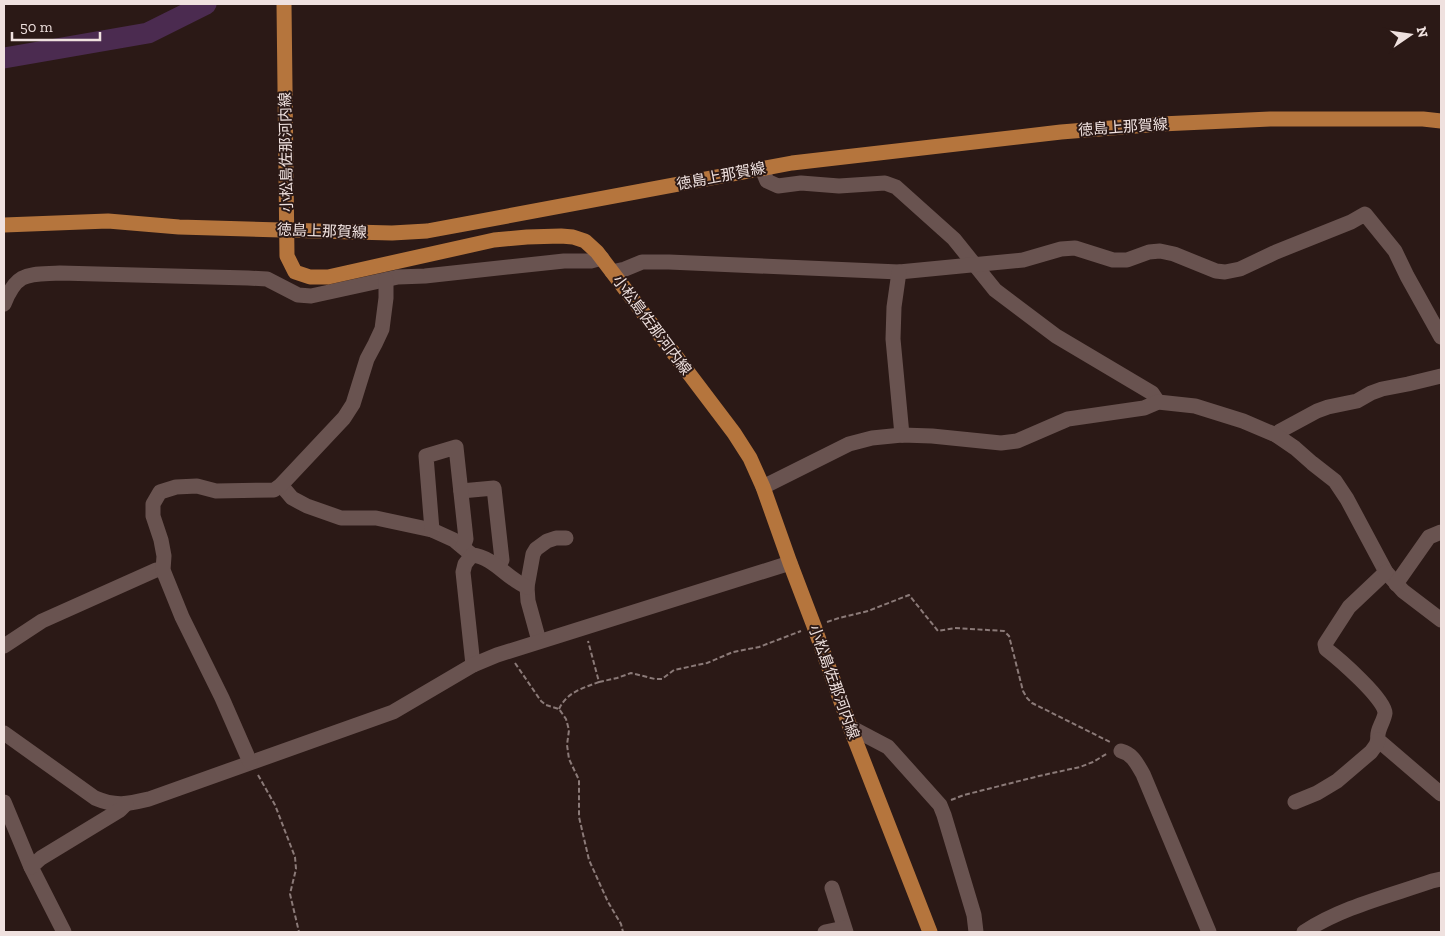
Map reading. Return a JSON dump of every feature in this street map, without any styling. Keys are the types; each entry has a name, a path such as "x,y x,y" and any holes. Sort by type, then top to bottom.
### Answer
{"main road":[{"name":"小松島佐那河内線","path":"284,4 287,256 295,272 310,277 328,277 494,240 527,237 573,237 585,241 597,252 734,433 750,458 763,488 850,727 930,932"},
{"name":"徳島上那賀線","path":"4,225 108,221 179,227 392,233 427,231 792,163 1061,132 1128,126 1270,119 1414,119 1441,121"}],"street":[{"path":"762,169 767,181 778,186 801,183 840,186 885,183 896,187 954,239 995,290 1056,336 1152,393 1158,402"},
{"path":"612,272 642,262 670,262 899,272 1023,260 1061,249 1075,248 1113,260 1127,260 1149,252 1160,251 1174,254 1216,271 1225,272 1240,269 1276,252 1351,222 1365,214 1395,250 1406,276 1441,337"},
{"path":"4,304 9,290 20,278 32,275 70,274 267,279 298,296 311,296 398,277 425,276 548,262 590,261 602,258"},
{"path":"899,272 894,307 893,339 902,435"},
{"path":"250,762 222,698 182,617 163,570 164,556 153,516 152,504 160,492 176,487 197,486 216,491 226,491 274,490 281,485 344,418 352,404 367,359 382,329 386,280"},
{"path":"1276,436 1317,411 1357,402 1371,393 1382,389 1441,376"},
{"path":"763,488 849,444 872,438 902,435 932,436 1001,444 1017,441 1068,419 1144,408 1158,402 1195,406 1243,421 1276,436 1295,448 1312,464 1335,481 1347,499 1386,572 1403,591 1441,620"},
{"path":"432,530 426,456 456,447 468,551 463,572 473,665"},
{"path":"281,485 292,498 307,506 341,518 376,518 432,530 454,540 468,551 498,566 517,583 527,587"},
{"path":"461,491 494,488 502,560 498,566"},
{"path":"1396,584 1429,537 1441,532"},
{"path":"539,641 528,601 527,587 533,554 536,549 547,541 556,538 566,538"},
{"path":"4,733 96,798 107,803 126,804 149,799 393,712 473,665 497,655 790,563"},
{"path":"4,646 42,621 156,570 163,570"},
{"path":"1295,802 1317,793 1337,781 1371,752 1378,740 1377,735 1385,713 1383,705 1341,661 1326,649 1325,644 1349,607 1386,572"},
{"path":"850,727 888,747 940,805 974,915 976,932"},
{"path":"1378,740 1441,794"},
{"path":"1121,751 1127,753 1135,760 1143,774 1208,932"},
{"path":"4,802 31,867 64,932"},
{"path":"31,867 41,858 120,810 126,804"},
{"path":"1304,932 1338,913 1441,879"},
{"path":"825,932 845,930 832,888"}],"path":[{"path":"559,709 572,693 599,682 631,673 662,679 674,670 707,663 733,652 767,645 814,626 868,611 909,595 938,631 955,628 1004,630 1009,636 1023,691 1027,698 1032,703 1117,746 1121,751 1108,753 1080,767 964,795 940,805"},
{"path":"584,627 599,682"},
{"path":"497,655 513,661 540,701 559,709 566,719 569,730 567,737 569,760 579,780 579,817 589,860 608,902 621,924 623,932"},
{"path":"250,762 275,805 296,857 296,869 290,894 299,932"}],"waterway":[{"path":"4,58 148,33 206,4"}]}
